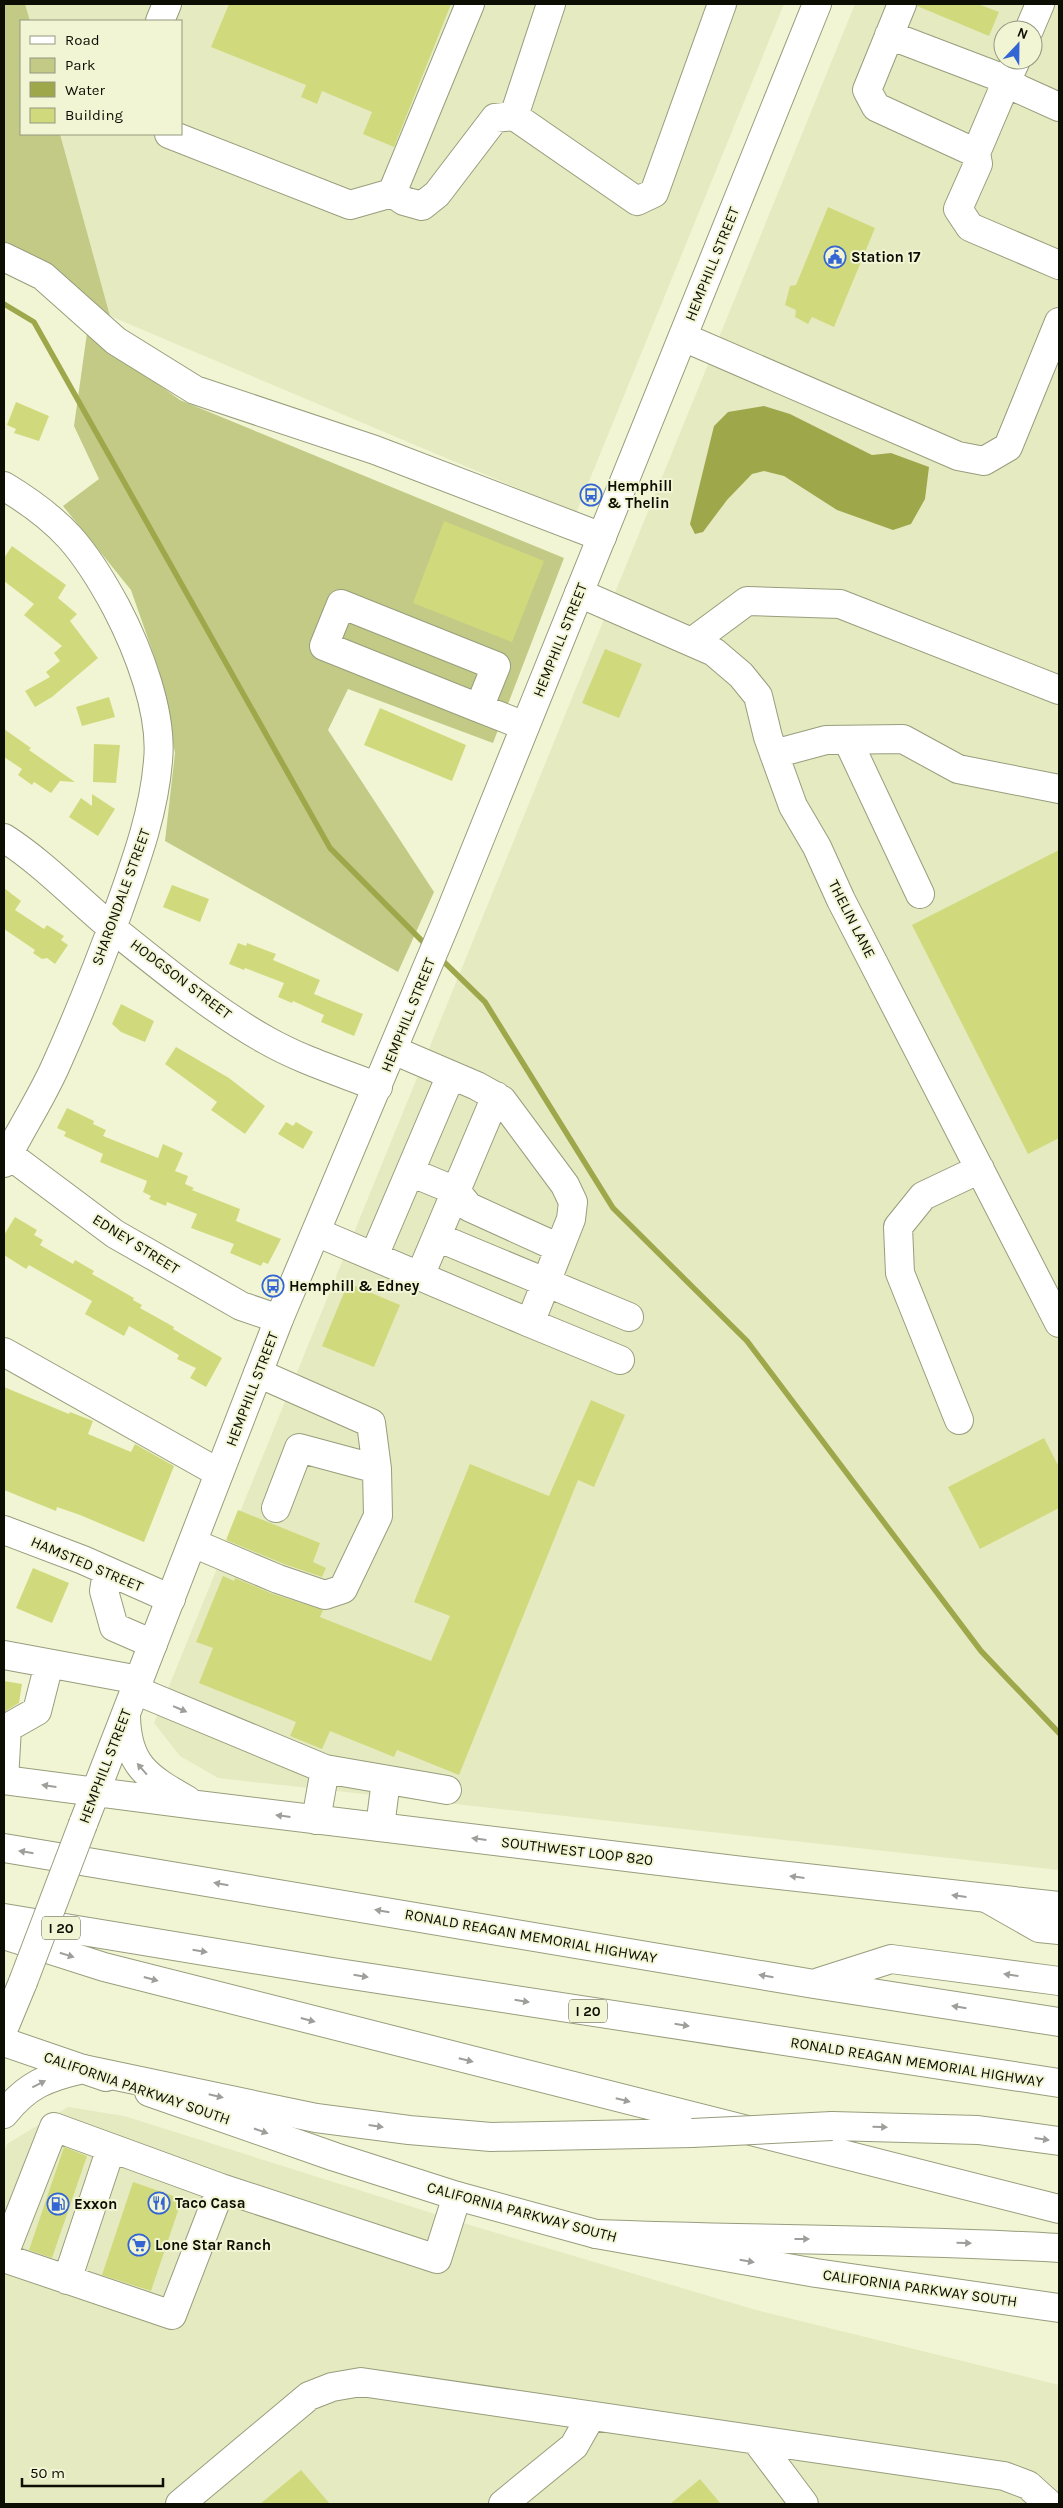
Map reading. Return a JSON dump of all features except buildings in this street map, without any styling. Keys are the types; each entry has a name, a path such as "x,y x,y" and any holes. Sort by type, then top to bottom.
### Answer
{"main road":[{"path":"160,20 168,4"},
{"path":"392,193 470,4"},
{"path":"514,116 551,4"},
{"name":"HEMPHILL STREET","path":"4,2028 279,1319 447,920 817,4"},
{"path":"902,4 867,90 876,108 976,153"},
{"path":"1033,20 1040,4"},
{"path":"172,135 350,205 392,193 404,201 422,206 437,194 495,118 514,116 637,201 654,193 718,5"},
{"path":"889,35 993,65"},
{"path":"1011,70 1019,89 1059,106"},
{"path":"1011,70 976,153 978,164 958,209 970,227 1059,265"},
{"path":"4,258 43,276 116,341 194,390 375,450 602,537"},
{"path":"683,337 958,456 984,461 1008,447 1059,322"},
{"name":"SHARONDALE STREET","path":"4,486 55,521 80,547 98,573 130,633 152,696 159,759 149,818 112,927 56,1066 5,1156"},
{"name":"THELIN LANE","path":"579,593 693,641 714,652 742,675 758,696 774,754 793,806 817,847 841,900 1059,1323"},
{"path":"693,641 747,601 840,604 1059,690"},
{"path":"480,708 496,666 341,604 324,646 525,726"},
{"path":"774,754 826,740 903,739 958,769 1059,789"},
{"path":"848,741 920,894"},
{"name":"HODGSON STREET","path":"4,838 69,889 112,927 223,1012 265,1040 304,1059 378,1087"},
{"path":"393,1050 502,1100 559,1177 573,1202 571,1219 530,1323"},
{"path":"374,1256 451,1075"},
{"path":"420,1276 496,1096"},
{"name":"EDNEY STREET","path":"5,1156 115,1234 241,1306 279,1319"},
{"path":"960,1420 900,1273 898,1227 923,1196 980,1169"},
{"path":"410,1172 456,1190 469,1207 560,1248"},
{"path":"316,1232 620,1360"},
{"path":"437,1237 629,1317"},
{"path":"1031,1268 1051,1286 1059,1289"},
{"path":"4,1352 219,1473"},
{"path":"192,1543 278,1579 325,1595 343,1589 378,1516 377,1469 371,1423 258,1374"},
{"path":"276,1508 299,1448 377,1469"},
{"name":"HAMSTED STREET","path":"4,1530 107,1571 170,1599"},
{"path":"107,1571 104,1591 114,1627 153,1644"},
{"path":"4,1655 49,1664 133,1694 325,1769 447,1790"},
{"path":"4,1780 7,1728 37,1711 49,1664"},
{"path":"133,1694 126,1735 129,1747 141,1769 197,1806"},
{"path":"316,1820 325,1769"},
{"name":"SOUTHWEST LOOP 820","path":"4,1780 197,1806 988,1900 1059,1906"},
{"path":"380,1827 386,1780"},
{"name":"RONALD REAGAN MEMORIAL HIGHWAY","path":"4,1848 814,1984 1059,2022"},
{"path":"988,1900 1039,1928 1059,1930"},
{"name":"RONALD REAGAN MEMORIAL HIGHWAY","path":"4,1918 332,1972 1059,2083"},
{"path":"4,1935 123,1972 1059,2209"},
{"path":"814,1984 891,1959 1059,1981"},
{"name":"CALIFORNIA PARKWAY SOUTH","path":"4,2042 335,2157 457,2196 596,2234 816,2273 1059,2308"},
{"path":"4,2114 24,2091 59,2074 83,2069 316,2118 409,2130 491,2137 692,2133 832,2126 978,2130 1059,2141"},
{"path":"221,2188 172,2315 66,2280 4,2256 54,2127 221,2188 437,2259 457,2196"},
{"path":"66,2280 111,2148"},
{"path":"596,2234 741,2240 824,2239 1059,2248"},
{"path":"180,2504 309,2396 332,2387 361,2382 1004,2476 1028,2485 1049,2504"},
{"path":"503,2504 574,2446 591,2416"},
{"path":"756,2440 804,2504"}],"shaded area":[{"path":"25,4 784,4 576,513 110,316 60,135 182,135 182,20 30,20"},
{"path":"855,4 1059,4 1059,1870 218,1778 180,1756 154,1723"},
{"path":"68,2107 124,2116 473,2226 756,2310 1059,2385 1059,2504 4,2504 4,2154 7,2144"}],"green space":[{"path":"4,4 25,4 30,20 20,20 20,135 60,135 110,316 4,247"},
{"path":"87,333 180,400 564,558 493,743 348,689 328,730 434,892 398,972 165,841 175,753 159,670 131,590 63,506 99,479 74,426"}],"water":[{"path":"764,406 790,414 872,455 891,453 929,467 925,499 911,524 893,530 837,510 784,476 764,471 752,474 727,500 703,532 695,534 690,524 714,426 728,412"}],"waterway":[{"path":"4,304 34,322 330,848 428,947"},
{"path":"440,958 485,1002 613,1208 747,1341 981,1651 1059,1733"}],"place":[{"name":"Station 17","path":"835,257"},
{"name":"Hemphill & Thelin","path":"591,495"},
{"name":"Hemphill & Edney","path":"273,1286"},
{"name":"Taco Casa","path":"159,2203"},
{"name":"Exxon","path":"58,2204"},
{"name":"Lone Star Ranch","path":"139,2245"}]}
